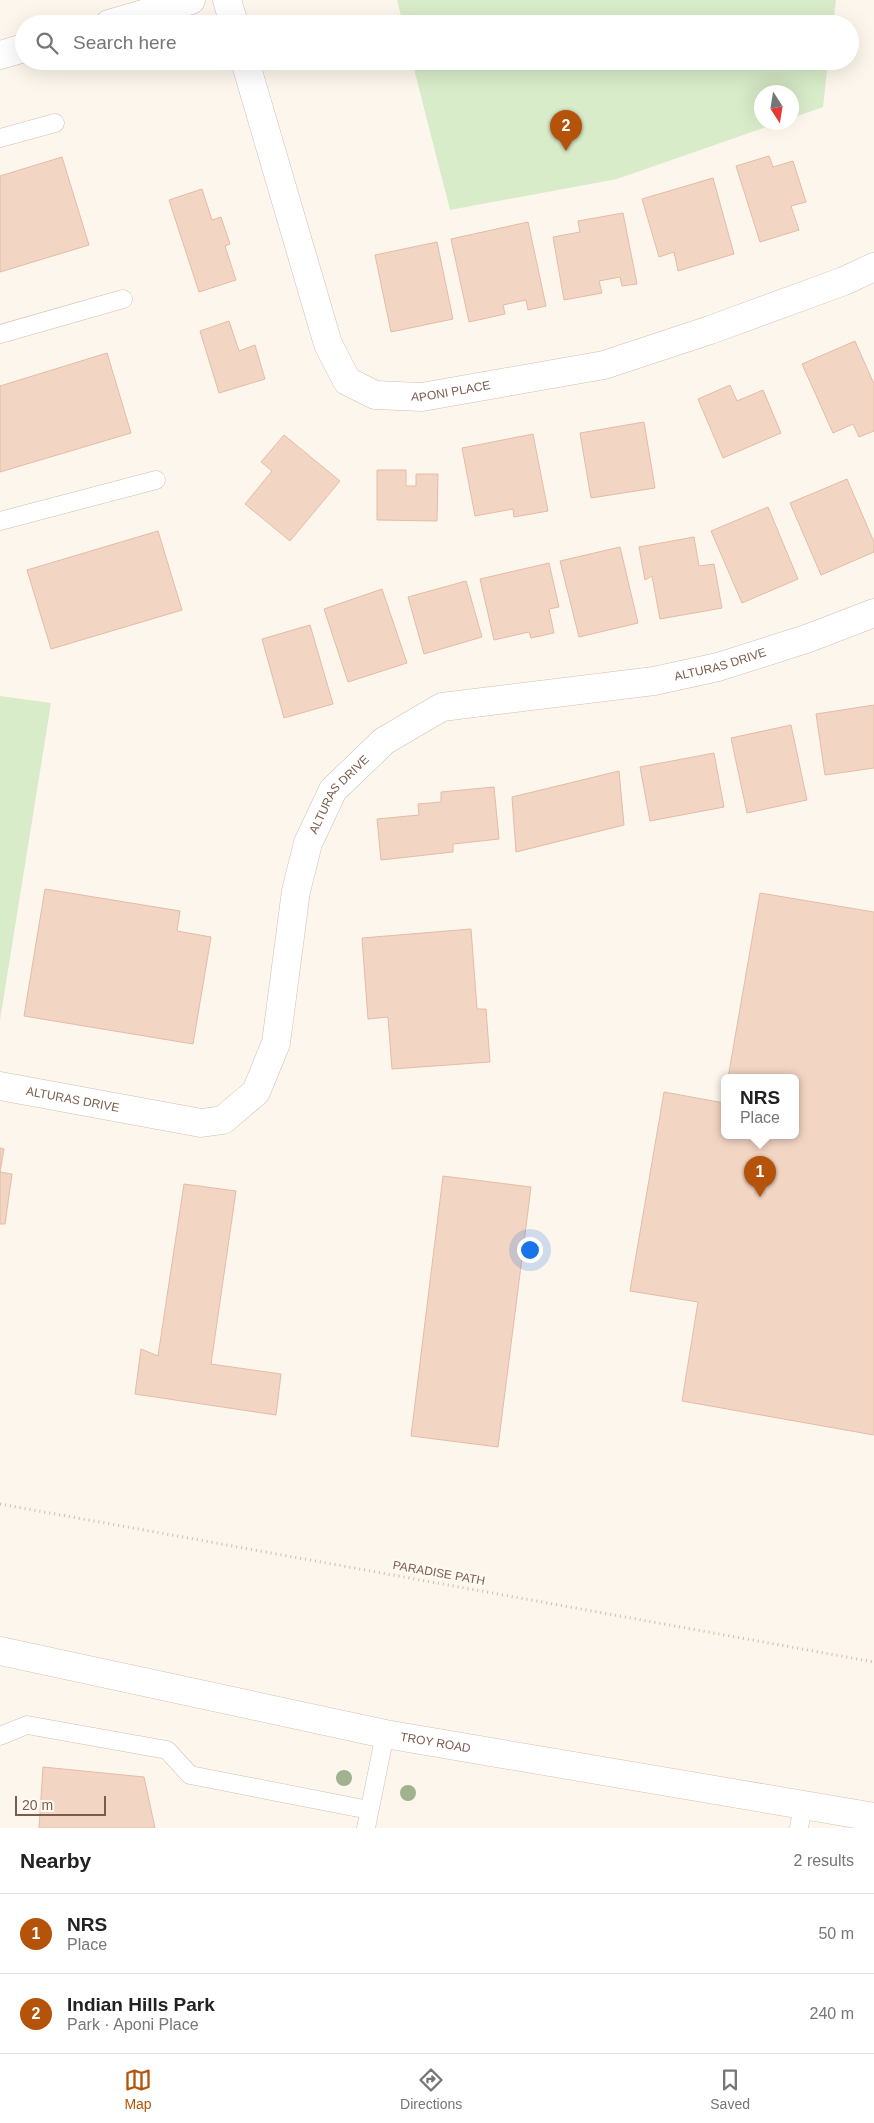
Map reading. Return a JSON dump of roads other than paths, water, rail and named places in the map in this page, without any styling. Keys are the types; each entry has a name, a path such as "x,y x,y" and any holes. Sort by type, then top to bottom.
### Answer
{"street":[{"path":"140,15 191,0"},
{"path":"227,0 231,15"},
{"path":"0,55 15,51"},
{"name":"APONI PLACE","path":"248,70 328,344 346,381 375,395 422,397 604,365 710,330 844,281 874,267"},
{"name":"ALTURAS DRIVE","path":"0,1086 201,1123 223,1120 256,1092 276,1043 296,891 308,842 333,790 384,740 442,707 654,681 718,668 806,640 874,612"},
{"name":"TROY ROAD","path":"0,1651 385,1734 801,1816 844,1820 874,1817"}],"lane":[{"path":"0,138 55,123"},
{"path":"0,334 124,299"},
{"path":"0,521 156,480"},
{"path":"0,1736 27,1725 167,1750 190,1775 369,1810"},
{"path":"366,1828 385,1734"}],"place":[{"name":"Indian Hills Park","path":"566,151"},
{"name":"NRS","path":"760,1197"}]}
